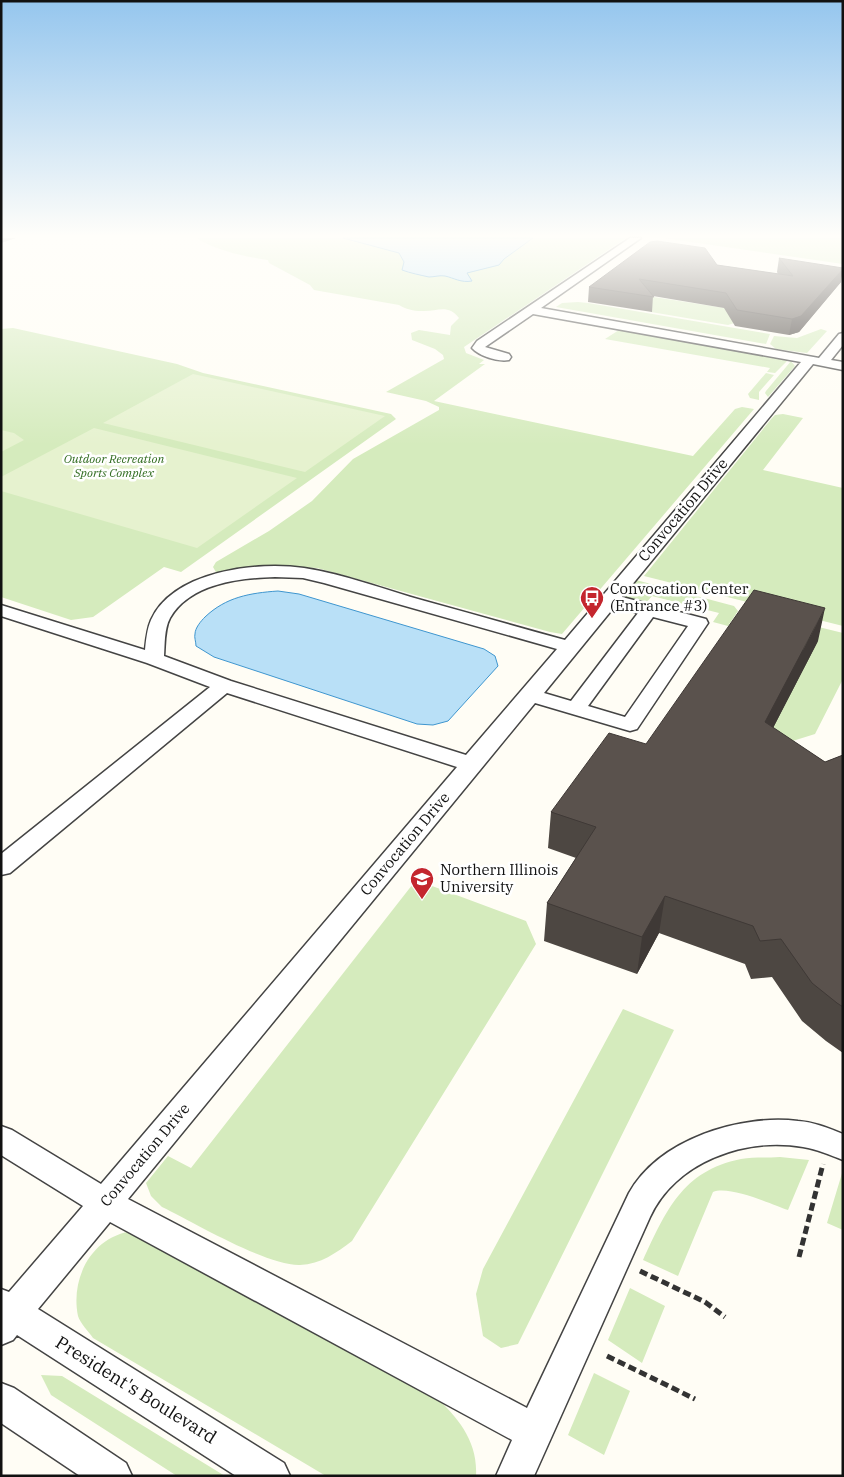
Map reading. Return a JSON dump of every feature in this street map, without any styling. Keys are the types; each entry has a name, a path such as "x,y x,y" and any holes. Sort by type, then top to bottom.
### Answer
{"street":[{"path":"505,357 487,353 478,348 481,344 535,307"},
{"path":"531,310 843,366"},
{"name":"Convocation Drive","path":"6,1316 105,1203 608,600 815,362 843,337"},
{"path":"154,659 161,618 180,598 200,586 231,576 270,571 314,575 569,647"},
{"path":"529,695 630,725 699,623 608,600"},
{"path":"1,610 154,659 224,686 471,764"},
{"path":"575,709 648,610"},
{"path":"1,867 224,686"},
{"path":"515,1476 643,1199 669,1168 693,1151 721,1140 755,1136 795,1133 812,1136 833,1155"},
{"path":"1,1139 105,1203 535,1432"},
{"name":"President's Boulevard","path":"6,1316 271,1476"},
{"path":"1,1401 114,1476"}],"path":[{"path":"799,1257 833,1155"},
{"path":"640,1271 706,1302 725,1317"},
{"path":"607,1356 695,1399"}],"green space":[{"path":"403,307 524,307 464,347 466,353 484,360 479,364 485,364 434,401 693,456 735,409 742,407 754,409 562,634 317,568 265,565 217,574 213,567 216,562 269,531 312,501 353,459 439,410 439,407 426,401 386,392 444,359 443,355 435,349 412,340 411,333 419,330 450,335 451,326 459,318 455,313 446,309 416,311"},
{"path":"556,307 611,307 770,334 766,344"},
{"path":"648,307 718,307 763,314 728,325 651,312"},
{"name":"Outdoor Recreation Sports Complex","path":"13,328 177,364 203,373 391,414 396,419 181,572 164,567 93,617 71,620 1,597 1,329"},
{"path":"821,329 827,331 807,353 776,349 770,344 774,336 797,338"},
{"path":"619,330 788,360 775,373 767,372 770,368 605,339"},
{"path":"791,361 795,366 768,397 765,393 766,391"},
{"path":"766,373 774,375 759,392 759,400 750,398 748,394"},
{"path":"193,374 385,416 305,472 103,423"},
{"path":"783,414 803,418 763,470 843,488 843,626 644,576 772,418 775,415"},
{"path":"94,428 297,478 197,548 1,491 1,477"},
{"path":"1,430 14,433 24,440 1,452"},
{"path":"636,580 734,606 738,611 728,626 713,622 719,613 652,596 646,603 625,598 625,594"},
{"path":"750,610 843,633 843,679 815,734 783,744 769,735"},
{"path":"416,880 526,921 536,944 352,1241 334,1254 315,1263 300,1265 286,1263 269,1259 211,1233 162,1207 151,1196 146,1183 168,1156 191,1168"},
{"path":"623,1009 674,1030 518,1344 501,1348 483,1336 476,1294 483,1269"},
{"path":"780,1157 809,1160 788,1210 739,1193 729,1191 713,1192 678,1276 643,1260 669,1210 690,1183 704,1173 721,1165 741,1159"},
{"path":"843,1170 843,1230 827,1223"},
{"path":"134,1231 435,1396 465,1431 474,1452 476,1476 326,1476 93,1338 78,1316 76,1301 81,1273 96,1249 107,1240 119,1234"},
{"path":"630,1288 665,1306 642,1363 608,1340"},
{"path":"594,1373 630,1391 604,1455 568,1435"},
{"path":"41,1375 62,1376 225,1476 177,1476 51,1395"}],"water":[{"path":"278,591 299,594 484,649 495,656 498,666 448,721 433,725 417,724 214,657 196,646 195,632 197,627 213,610 239,597"}],"building":[{"path":"735,307 809,307 801,316 792,319 737,310"},
{"path":"754,590 825,608 765,722 825,762 843,755 843,1007 812,983 781,939 760,941 753,926 665,896 642,937 547,903 596,827 551,812 609,733 646,744"}],"place":[{"name":"Convocation Center (Entrance #3)","path":"592,619"},
{"name":"Northern Illinois University","path":"422,900"}]}
